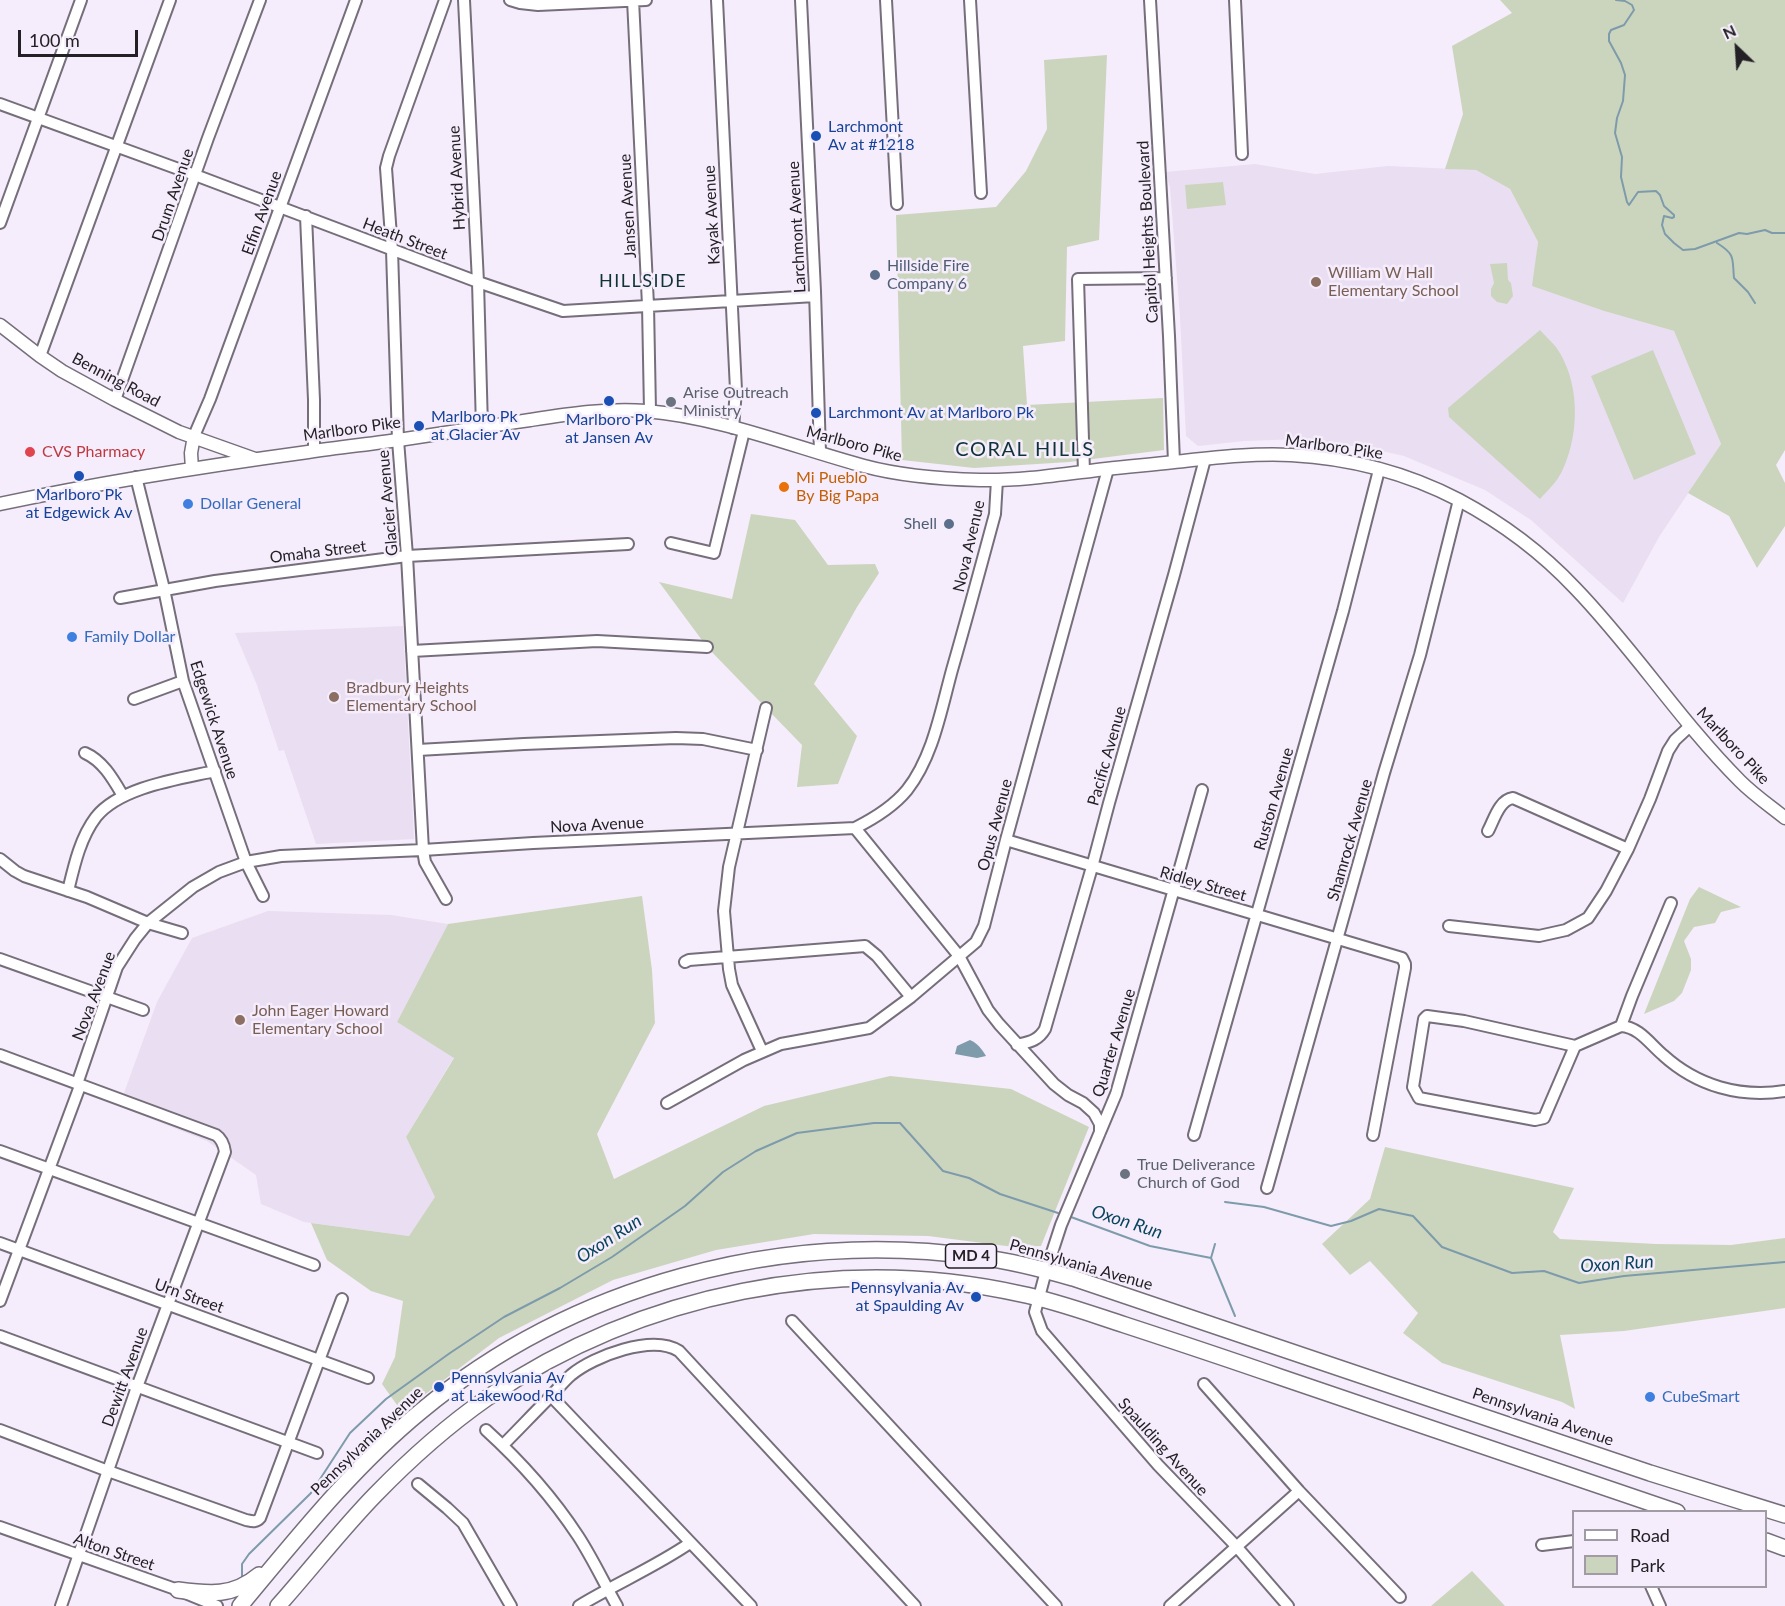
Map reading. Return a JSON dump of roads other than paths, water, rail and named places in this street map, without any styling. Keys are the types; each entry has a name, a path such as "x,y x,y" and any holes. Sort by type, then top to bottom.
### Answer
{"highway":[{"name":"Pennsylvania Avenue","path":"240,1606 356,1473 418,1413 463,1379 515,1347 609,1300 654,1284 730,1263 800,1253 849,1250 904,1250 952,1254 1020,1264 1046,1271 1140,1299 1650,1473 1785,1515"},
{"name":"MD 4","path":"284,1602 373,1497 436,1438 484,1400 517,1379 568,1350 613,1330 666,1311 740,1291 801,1282 873,1278 949,1281 996,1288 1039,1298 1175,1341 1671,1510"},
{"path":"177,1590 207,1594 223,1592 244,1585 263,1571 316,1517"},
{"path":"1767,1541 1785,1548"},
{"path":"177,1590 194,1606"}],"main road":[{"name":"Benning Road","path":"0,325 62,371 115,400 179,432 257,459"},
{"name":"Marlboro Pike","path":"0,504 136,477 597,411 650,411 672,414 820,452 863,466 895,473 957,480 997,480 1205,459 1276,455 1295,455 1358,464 1416,481 1459,500 1493,519 1535,550 1570,583 1615,633 1690,726 1738,779 1785,818"},
{"path":"192,469 191,453 194,436"}],"street":[{"path":"0,223 81,0"},
{"path":"40,356 170,0"},
{"name":"Drum Avenue","path":"115,400 260,0"},
{"name":"Elfin Avenue","path":"194,436 216,385 356,0"},
{"name":"Glacier Avenue","path":"445,0 387,163 398,440 407,556 423,850 425,862 446,899"},
{"name":"Hybrid Avenue","path":"464,0 478,282 482,427"},
{"path":"510,0 538,5 646,0"},
{"name":"Jansen Avenue","path":"633,0 648,305 650,411"},
{"name":"Kayak Avenue","path":"671,543 714,553 739,430 717,0"},
{"name":"Larchmont Avenue","path":"801,0 816,296 820,452"},
{"path":"886,0 897,204"},
{"path":"970,0 981,193"},
{"name":"Capitol Heights Boulevard","path":"1150,0 1174,462"},
{"path":"1235,0 1242,154"},
{"name":"Heath Street","path":"0,104 280,206 478,282 563,311 816,296"},
{"path":"306,216 314,451"},
{"path":"1084,472 1078,279 1166,278"},
{"name":"Pacific Avenue","path":"1017,1045 1035,1041 1045,1029 1205,459"},
{"name":"Opus Avenue","path":"667,1103 762,1051 792,1041 864,1030 873,1026 972,947 982,932 1108,469"},
{"name":"Ruston Avenue","path":"1194,1135 1343,611 1379,470"},
{"name":"Edgewick Avenue","path":"136,477 164,589 183,681 246,862 262,896"},
{"name":"Nova Avenue","path":"0,1301 79,1085 121,960 148,923 182,894 219,872 246,862 281,856 855,828 886,810 906,790 927,752 995,514 997,480"},
{"name":"Shamrock Avenue","path":"1267,1188 1420,655 1459,500"},
{"name":"Omaha Street","path":"120,598 283,571 407,556 628,544"},
{"path":"412,651 597,641 707,647"},
{"path":"134,699 183,681"},
{"path":"762,1051 732,985 723,910 736,834 766,708"},
{"path":"1449,926 1539,936 1566,930 1584,921 1594,911 1628,849 1650,800 1665,755 1675,740 1690,726"},
{"path":"418,750 693,738 757,750"},
{"path":"85,753 93,756 108,772 123,796"},
{"path":"68,891 82,844 92,823 104,810 123,796 142,789 215,771"},
{"name":"Quarter Avenue","path":"1039,1298 1061,1225 1116,1094 1202,790"},
{"path":"1488,831 1501,805 1507,799 1513,798 1628,849"},
{"path":"855,828 959,956 988,1010 1017,1045 1061,1090 1083,1103 1094,1113 1100,1124 1100,1134"},
{"name":"Ridley Street","path":"1006,840 1401,957 1405,964 1374,1135"},
{"path":"0,859 24,876 87,897 148,923 182,933"},
{"path":"1621,1026 1671,903"},
{"path":"685,962 865,946 877,956 910,997"},
{"path":"0,959 143,1010"},
{"path":"1575,1046 1544,1118 1539,1120 1420,1099 1413,1088 1424,1019 1429,1016 1464,1021 1575,1046 1621,1026 1629,1027 1643,1036 1680,1069 1720,1088 1748,1094 1785,1091"},
{"path":"0,1055 79,1085"},
{"name":"Dewitt Avenue","path":"61,1606 137,1387 225,1152 221,1139 216,1135 79,1085"},
{"path":"0,1151 314,1265"},
{"name":"Urn Street","path":"0,1243 368,1378"},
{"name":"Spaulding Avenue","path":"1039,1298 1035,1312 1042,1331 1158,1466 1236,1546 1288,1606"},
{"path":"0,1430 108,1471 250,1521 257,1521 342,1299"},
{"path":"792,1321 1056,1606"},
{"path":"0,1336 317,1453"},
{"path":"503,1445 570,1375 597,1359 642,1345 659,1344 674,1347 915,1606"},
{"path":"1204,1384 1299,1491 1400,1597"},
{"path":"551,1396 751,1606"},
{"path":"486,1430 503,1445 563,1515 590,1555 617,1606"},
{"path":"418,1484 463,1523 511,1606"},
{"path":"1170,1606 1299,1491"},
{"name":"Alton Street","path":"0,1527 217,1606"},
{"path":"1542,1545 1572,1541"},
{"path":"579,1606 607,1588 690,1543"},
{"path":"1651,1588 1660,1606"}],"water":[{"path":"970,1040 979,1046 986,1056 977,1058 955,1054 957,1046"}],"waterway":[{"path":"1616,0 1625,1 1632,5 1634,10 1624,25 1611,30 1609,34 1609,41 1625,75 1623,101 1615,133 1622,157 1621,177 1629,205 1638,192 1656,191 1664,206 1674,215 1672,218 1664,216 1662,225 1665,234 1683,250 1695,249 1739,233 1747,234 1765,230 1772,233 1785,233"},
{"path":"1717,243 1730,254 1733,261 1734,278 1755,303"},
{"name":"Oxon Run","path":"242,1576 242,1564 249,1554 311,1493 350,1433 386,1399 504,1317 560,1288 612,1257 685,1206 723,1172 756,1151 797,1133 874,1123 900,1123 943,1171 969,1178 1000,1194 1058,1213"},
{"name":"Oxon Run","path":"1225,1202 1264,1207 1331,1226 1351,1221 1379,1209 1413,1216 1442,1247 1512,1273 1544,1271 1579,1283 1624,1276 1785,1262"},
{"name":"Oxon Run","path":"1071,1217 1150,1246 1211,1258 1235,1316"},
{"name":"Oxon Run","path":"1211,1258 1215,1244"}],"place":[{"name":"Larchmont Av at #1218","path":"816,136"},
{"name":"Hillside Fire Company 6","path":"875,275"},
{"name":"William W Hall Elementary School","path":"1316,282"},
{"name":"Marlboro Pk at Jansen Av","path":"609,401"},
{"name":"Arise Outreach Ministry","path":"671,402"},
{"name":"Larchmont Av at Marlboro Pk","path":"816,413"},
{"name":"Marlboro Pk at Glacier Av","path":"419,426"},
{"name":"CVS Pharmacy","path":"30,452"},
{"name":"Marlboro Pk at Edgewick Av","path":"79,476"},
{"name":"Mi Pueblo By Big Papa","path":"784,487"},
{"name":"Dollar General","path":"188,504"},
{"name":"Shell","path":"949,524"},
{"name":"Family Dollar","path":"72,637"},
{"name":"Bradbury Heights Elementary School","path":"334,697"},
{"name":"John Eager Howard Elementary School","path":"240,1020"},
{"name":"True Deliverance Church of God","path":"1125,1174"},
{"name":"Pennsylvania Av at Spaulding Av","path":"976,1297"},
{"name":"Pennsylvania Av at Lakewood Rd","path":"439,1387"},
{"name":"CubeSmart","path":"1650,1397"}],"district":[{"name":"HILLSIDE","path":"643,281"},
{"name":"CORAL HILLS","path":"1025,450"}]}
